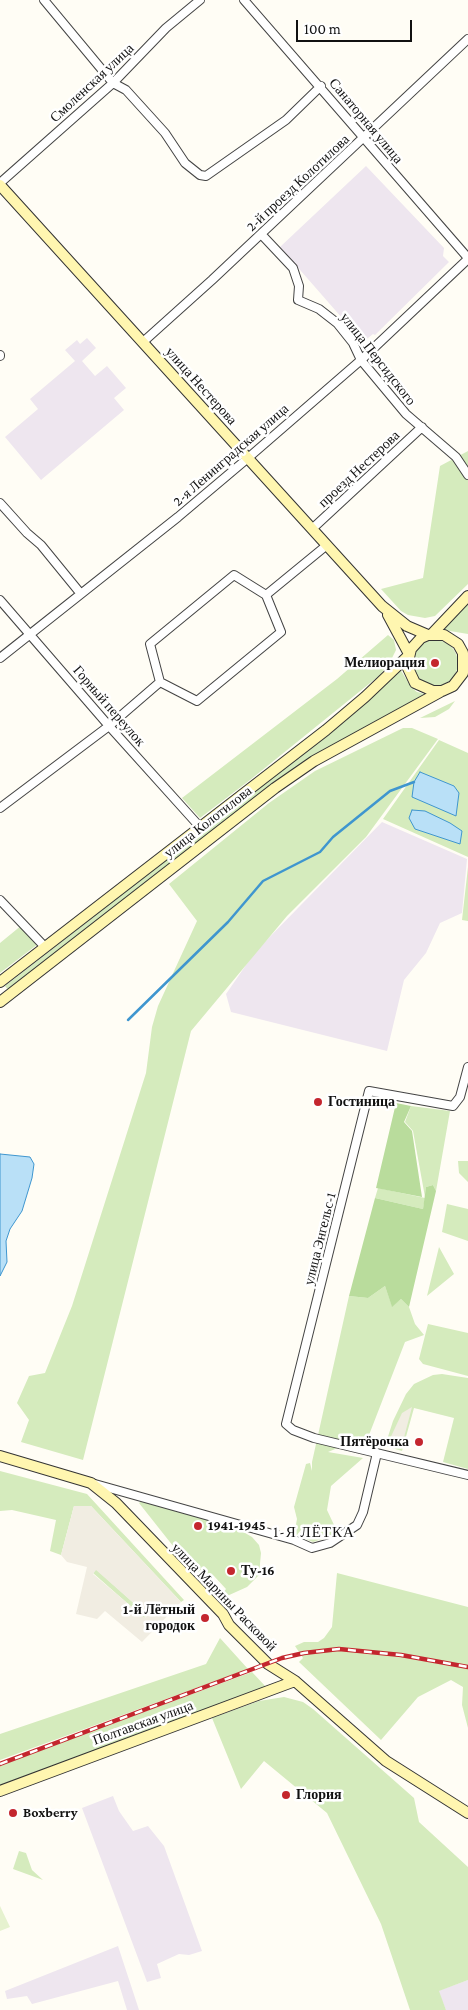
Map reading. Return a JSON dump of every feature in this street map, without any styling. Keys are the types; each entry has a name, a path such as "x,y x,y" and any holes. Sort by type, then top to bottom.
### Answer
{"main road":[{"name":"улица Нестерова","path":"0,184 382,606 406,626 430,635"},
{"name":"улица Колотилова","path":"0,982 365,697 408,655 415,643 430,635 468,596"},
{"name":"улица Нестерова","path":"382,606 400,634 408,655"},
{"path":"430,635 444,635 468,641"},
{"name":"улица Колотилова","path":"2,997 275,788 314,761 451,687 464,673 463,653 458,644 451,638"},
{"path":"408,655 410,675 415,683 433,691 442,691"},
{"name":"улица Марины Расковой","path":"0,1456 91,1483 116,1503 223,1614 229,1625 268,1664 295,1681 386,1761 468,1813"},
{"name":"Полтавская улица","path":"0,1791 295,1681"}],"street":[{"path":"44,0 113,83 126,90 165,133 184,163 195,172 206,176 286,120 321,86"},
{"name":"Смоленская улица","path":"0,184 113,83 166,28 200,0"},
{"name":"Санаторная улица","path":"244,0 321,86 468,259"},
{"name":"2-й проезд Колотилова","path":"143,342 262,234 468,39"},
{"name":"улица Персидского","path":"262,234 293,268 299,286 298,300 319,309 337,323 353,342 361,360 406,414 456,456 468,476"},
{"name":"2-я Ленинградская улица","path":"0,658 248,458 361,360 468,259"},
{"name":"проезд Нестерова","path":"312,529 422,427"},
{"path":"0,502 27,533 41,545 80,594"},
{"path":"266,595 327,546"},
{"path":"234,575 266,595 281,632 266,645 197,701 160,682 150,644 234,575"},
{"name":"Горный переулок","path":"0,600 109,726 200,827"},
{"path":"0,808 109,726 160,682"},
{"path":"0,900 45,948"},
{"name":"улица Энгельс-1","path":"468,1067 460,1097 453,1106 369,1091 286,1424 293,1430 468,1475"},
{"path":"91,1483 294,1540 312,1548 324,1545 357,1525 363,1512 377,1452"}],"shaded area":[{"path":"366,166 444,248 443,256 449,262 375,335 373,334 363,342 280,247"},
{"path":"87,338 96,348 82,361 95,376 107,366 126,388 114,398 124,410 41,480 5,437 38,409 30,399 75,361 65,350 77,340 80,344"},
{"path":"382,822 467,859 462,913 440,923 426,953 404,980 387,1051 231,1012 226,994 255,952"},
{"path":"412,1407 401,1449 387,1445 402,1413"},
{"path":"74,1506 91,1506 181,1602 142,1642 105,1611 97,1619 76,1614 87,1567 67,1562 61,1555","holes":["96,1570 147,1615 145,1618 93,1574"]},
{"path":"113,1796 119,1811 133,1831 148,1826 164,1846 202,1951 189,1955 179,1954 157,1964 161,1978 147,1982 82,1808"},
{"path":"118,1946 139,2010 127,2010 118,1981 32,2004 27,1996 7,1999 5,1991"},
{"path":"468,1980 468,2010 446,2010 438,1991"}],"green space":[{"path":"468,451 468,584 435,616 425,618 408,615 401,611 381,589 423,578 440,466"},
{"path":"468,602 468,634 438,629"},
{"path":"388,635 394,640 396,650 380,675 250,780 200,818 182,798 337,679"},
{"path":"435,640 448,644 454,650 458,663 454,676 448,682 435,686 422,682 416,676 412,663 416,650 422,644"},
{"path":"400,669 411,687 417,692 425,694 309,758 9,991 5,986 376,694"},
{"path":"455,701 449,709 435,717 420,718"},
{"path":"403,728 412,728 438,739 366,837 287,916 191,1031 83,1460 21,1442 29,1420 17,1403 29,1376 45,1373 72,1306 146,1073 152,1027 158,1006 197,921 169,884 269,803 315,771"},
{"path":"439,740 468,753 468,857 383,819"},
{"path":"468,867 468,921 462,920"},
{"path":"22,925 38,944 0,973 0,943"},
{"path":"396,1103 411,1106 404,1122 412,1131 422,1197 376,1188"},
{"path":"411,1106 450,1111 436,1191 433,1185 426,1187 425,1197 413,1131 405,1122"},
{"path":"458,1161 468,1161 468,1182 459,1173"},
{"path":"433,1185 436,1191 409,1307 401,1299 392,1307 385,1286 368,1298 349,1296 375,1198 423,1209 426,1187"},
{"path":"378,1188 425,1198 423,1209 375,1198"},
{"path":"447,1204 468,1209 468,1241 442,1232"},
{"path":"439,1247 454,1274 427,1296"},
{"path":"385,1286 392,1306 401,1299 409,1307 415,1324 424,1335 405,1342 369,1435 328,1452 363,1458 331,1486 327,1510 335,1527 334,1535 313,1542 298,1536 304,1528 303,1523 303,1527 297,1535 294,1535 297,1519 294,1507 306,1464 310,1463 312,1471 312,1462 349,1296 368,1298"},
{"path":"428,1324 468,1333 468,1376 423,1364 419,1359"},
{"path":"442,1374 468,1378 468,1469 443,1462 454,1418 414,1408 402,1451 385,1446 393,1421 406,1394 414,1384 433,1375"},
{"path":"0,1471 87,1494 184,1600 181,1602 91,1506 74,1506 61,1555 50,1551 56,1520 12,1510 0,1511"},
{"path":"143,1500 233,1526 252,1537 259,1545 261,1553 259,1575 247,1587 227,1596 223,1593 226,1589 214,1576 207,1582 177,1551 139,1503"},
{"path":"96,1569 147,1615 144,1618 93,1573"},
{"path":"337,1573 468,1607 468,1728 462,1705 463,1687 451,1680 418,1697 381,1740 299,1662 303,1658 295,1646 304,1642 318,1642 324,1638 332,1627"},
{"path":"220,1638 248,1669 0,1760 0,1734 206,1664"},
{"path":"252,1672 266,1687 0,1786 0,1765"},
{"path":"284,1697 303,1702 313,1709 414,1798 419,1822 468,1867 468,1980 439,1991 446,2010 410,2010 381,1924 327,1813 264,1761 241,1789 212,1718 259,1701"},
{"path":"19,1851 26,1853 32,1870 43,1880 13,1869"},
{"path":"0,1906 10,1927 0,1931"}],"water":[{"path":"420,772 454,786 459,793 456,816 412,797 414,782"},
{"path":"412,810 425,811 462,831 460,844 415,829 409,818"},
{"path":"0,1154 30,1157 34,1164 32,1178 22,1211 10,1229 6,1241 7,1262 0,1276"}],"waterway":[{"path":"128,1020 228,922 263,881 320,852 333,837 390,791 414,782"}],"railway":[{"path":"0,1764 282,1658 304,1653 339,1649 401,1655 468,1667"}],"place":[{"name":"Мелиорация","path":"435,663"},
{"name":"Гостиница","path":"318,1102"},
{"name":"Пятёрочка","path":"419,1442"},
{"name":"1941-1945","path":"198,1526"},
{"name":"Ту-16","path":"231,1571"},
{"name":"1-й Лётный городок","path":"205,1618"},
{"name":"Глория","path":"286,1795"},
{"name":"Boxberry","path":"13,1813"}],"district":[{"name":"1-Я ЛЁТКА","path":"314,1532"}]}
